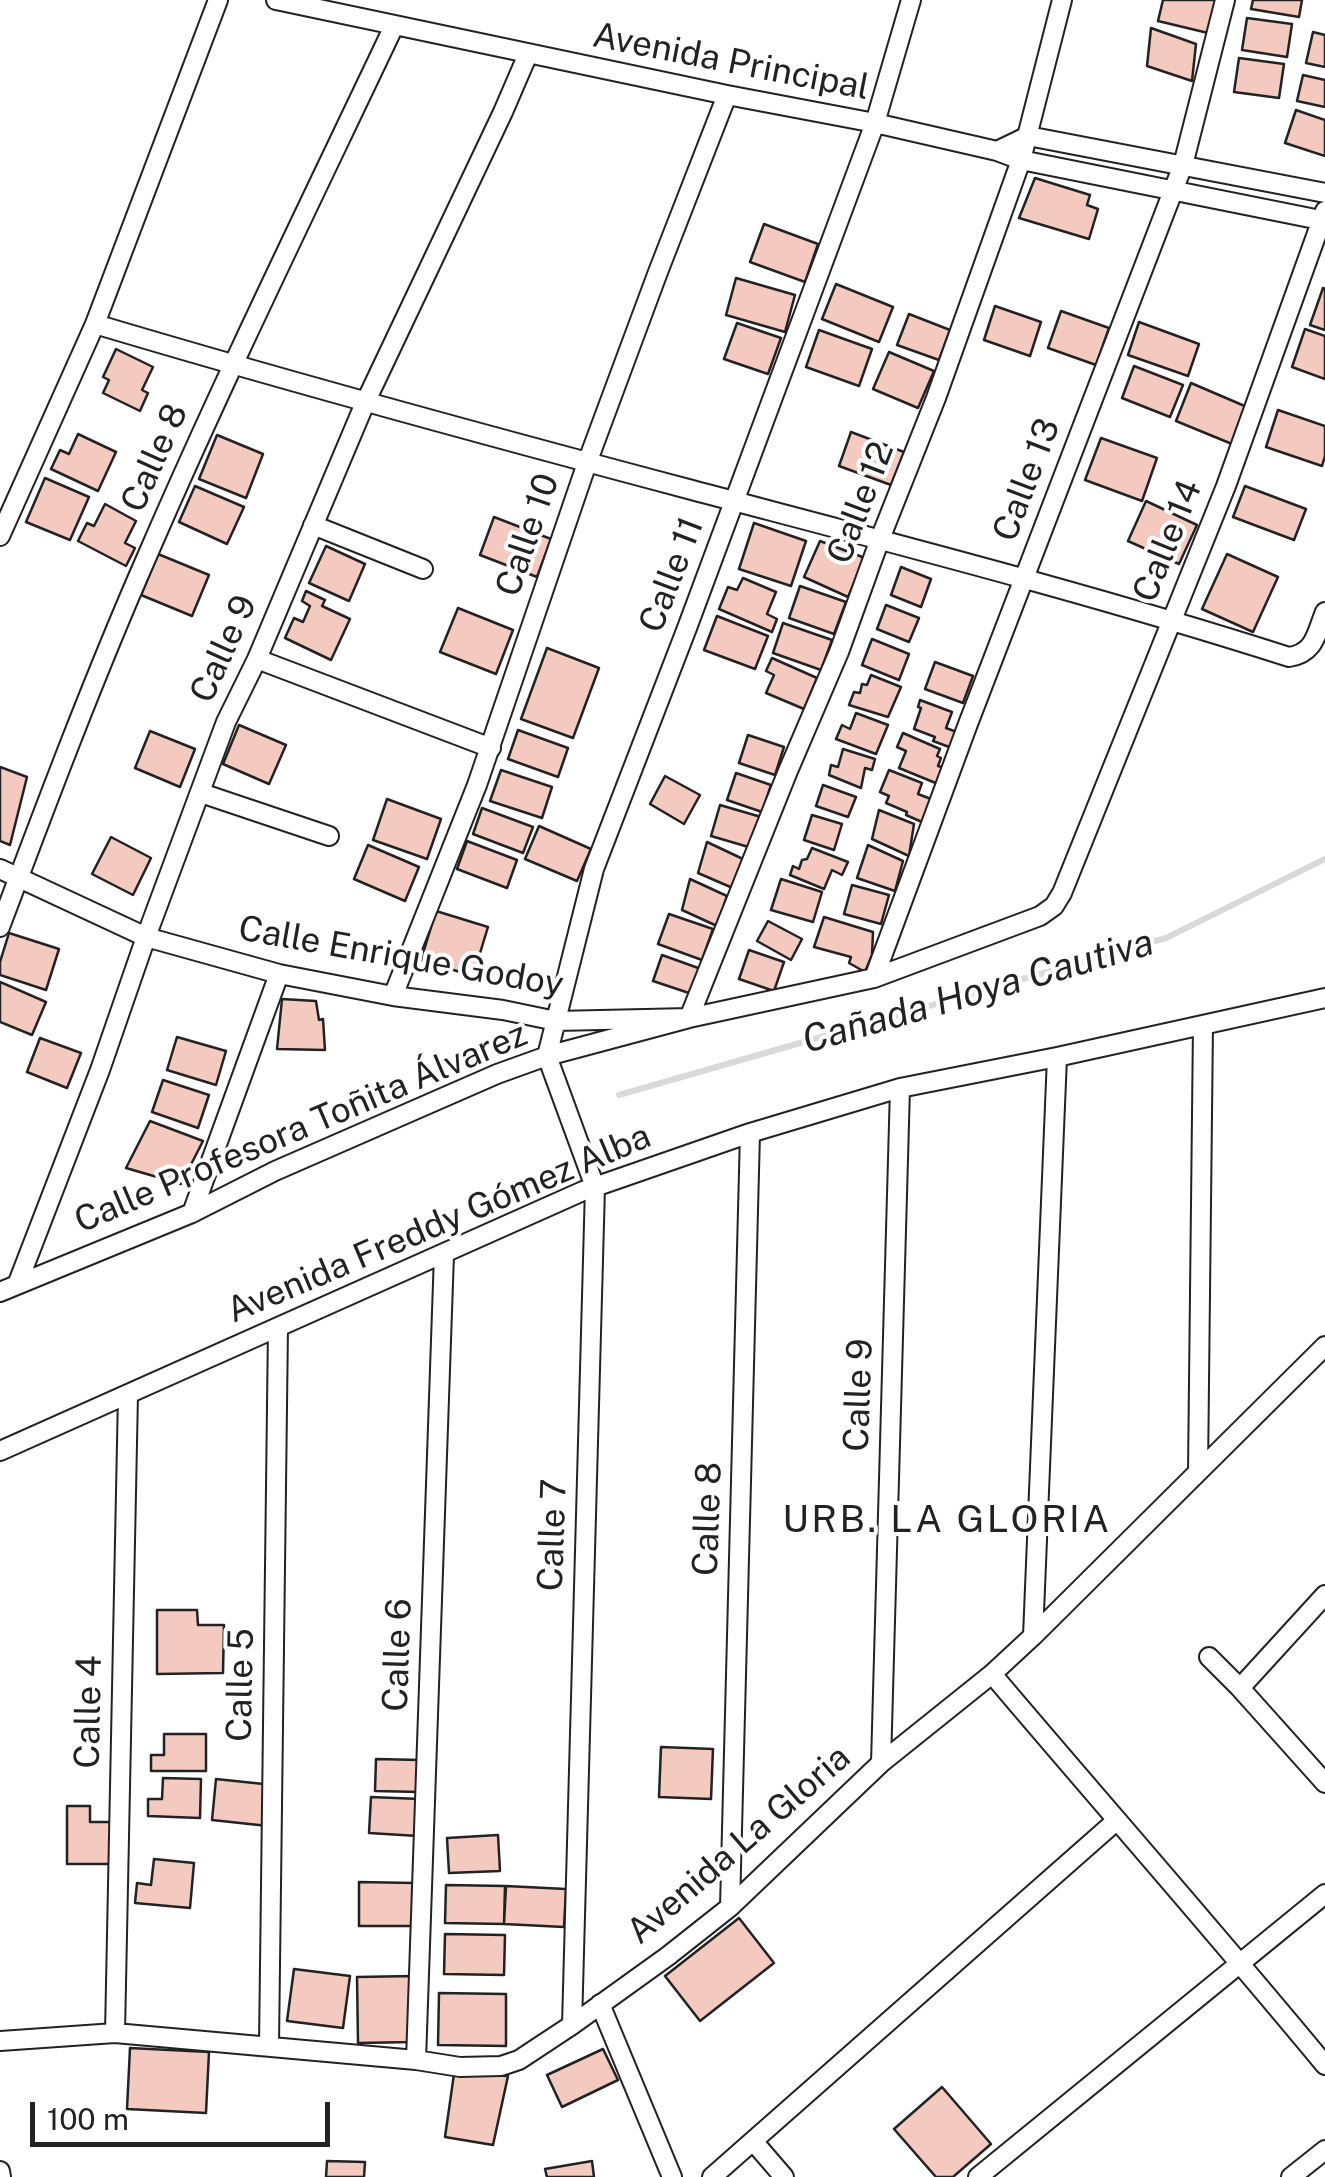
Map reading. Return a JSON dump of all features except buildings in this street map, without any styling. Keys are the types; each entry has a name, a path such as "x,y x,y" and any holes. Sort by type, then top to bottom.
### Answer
{"street":[{"path":"0,536 95,324 218,0"},
{"name":"Avenida Principal","path":"276,0 876,123 1021,160 1324,217"},
{"name":"Calle 11","path":"548,1056 594,869 876,123 911,0"},
{"name":"Calle 12","path":"689,1018 788,770 840,652 936,398 1021,160 1062,0"},
{"name":"Calle 13","path":"874,978 1183,165 1225,0"},
{"name":"Calle 8","path":"0,927 72,734 148,555 233,365 394,26"},
{"name":"Calle 9","path":"9,1288 100,1070 226,722 365,403 528,54"},
{"name":"Calle 10","path":"393,996 490,748 587,462 728,95"},
{"path":"997,151 1028,136 1325,193"},
{"name":"Calle 14","path":"1062,893 1226,486 1324,217"},
{"path":"95,324 365,403 1171,619 1289,657 1310,649 1325,612"},
{"path":"312,525 423,568"},
{"path":"256,658 490,748"},
{"path":"201,793 329,836"},
{"name":"Calle Enrique Godoy","path":"0,869 146,938 279,974 556,1021 689,1018 874,978 1040,916 1054,906 1062,893"},
{"path":"192,1213 279,974"},
{"name":"Avenida Freddy Gómez Alba","path":"0,1451 595,1187 750,1134 900,1088 1325,998"},
{"name":"Calle Profesora Toñita Álvarez","path":"9,1288 192,1213 372,1126 497,1074 689,1018"},
{"path":"1198,1472 1203,1025"},
{"name":"Calle 7","path":"548,1056 595,1187 572,2026"},
{"path":"1032,1636 1057,1057"},
{"name":"Calle 9","path":"881,1764 900,1088"},
{"name":"Calle 8","path":"730,1906 750,1134"},
{"name":"Calle 6","path":"416,2060 444,1254"},
{"name":"Calle 5","path":"270,2045 278,1326"},
{"name":"Avenida La Gloria","path":"0,2041 115,2032 460,2067 500,2066 519,2060 668,1956 730,1906 881,1764 992,1674 1325,1346"},
{"name":"Calle 4","path":"115,2032 128,1394"},
{"path":"1240,1688 1325,1595"},
{"path":"1209,1658 1325,1784"},
{"path":"992,1674 1325,2066"},
{"path":"712,2177 1116,1821"},
{"path":"978,2177 1325,1894"},
{"path":"600,2004 672,2177"},
{"path":"753,2141 784,2177"},
{"path":"1292,2177 1325,2150"}],"waterway":[{"name":"Cañada Hoya Cautiva","path":"619,1095 1166,938 1325,859"}],"district":[{"name":"URB. LA GLORIA","path":"947,1520"}]}
